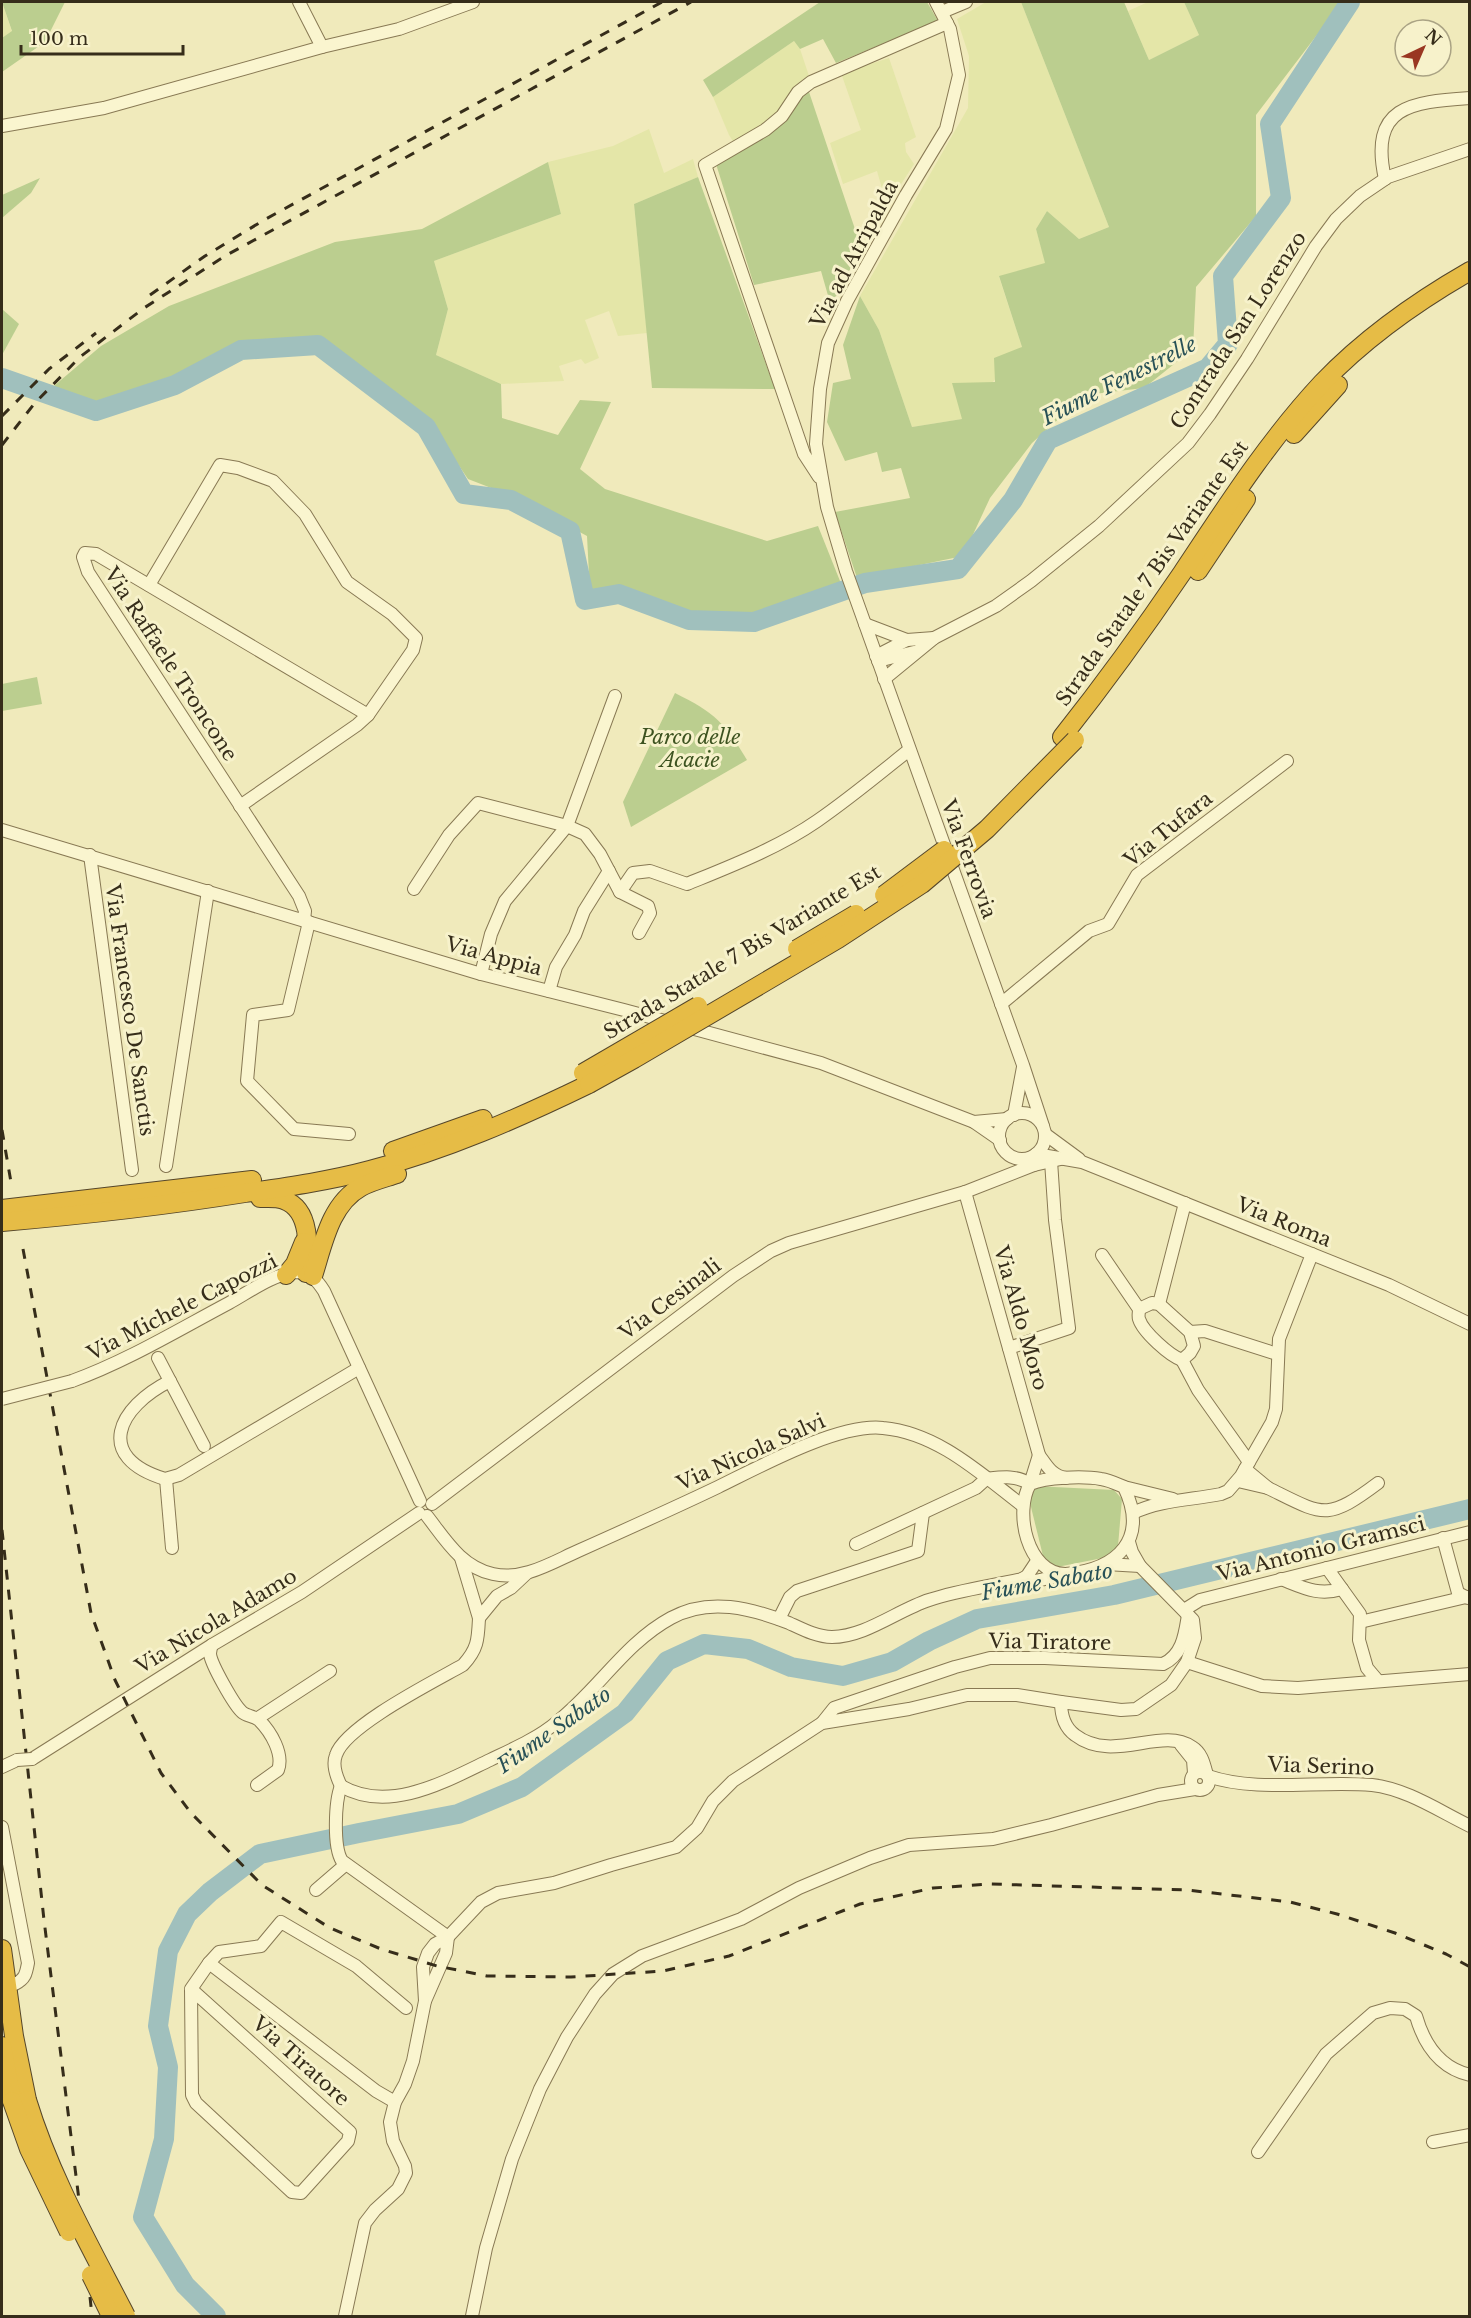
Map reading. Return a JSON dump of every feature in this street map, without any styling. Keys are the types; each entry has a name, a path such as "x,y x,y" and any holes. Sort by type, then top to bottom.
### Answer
{"highway":[{"name":"Strada Statale 7 Bis Variante Est","path":"1068,738 1242,483 1304,403 1347,358 1385,326 1412,306 1470,271"},
{"name":"Strada Statale 7 Bis Variante Est","path":"2,1222 223,1197 369,1171 443,1148 546,1105 586,1078 845,920 936,857 986,815 1068,738 1130,669 1252,490 1298,429 1365,358 1427,311 1470,285"},
{"name":"Strada Statale 7 Bis Variante Est","path":"2,1209 261,1179 383,1155 586,1078"},
{"path":"309,1275 333,1218 345,1199 361,1187 412,1168 443,1148"},
{"path":"223,1197 286,1200 296,1207 306,1235 309,1275"},
{"path":"286,1275 301,1252 306,1235"},
{"path":"2,1949 20,2100 29,2149 44,2184 111,2316"},
{"path":"2,2046 20,2100 126,2316"}],"street":[{"path":"299,2 322,46"},
{"path":"2,126 104,108 322,46 399,29 473,2"},
{"path":"823,483 804,454 705,165 765,130 782,116 798,92 811,82 942,12 966,2"},
{"name":"Via ad Atripalda","path":"858,605 827,507 816,444 820,389 828,343 868,263 946,129 959,75 950,29 942,12"},
{"path":"1385,180 1380,159 1387,123 1396,114 1410,106 1430,100 1470,98"},
{"name":"Contrada San Lorenzo","path":"884,679 934,638 973,620 1031,582 1099,526 1188,443 1247,358 1316,246 1336,219 1360,196 1385,180 1415,166 1470,148"},
{"path":"149,585 220,465 238,468 273,481 305,514 346,582 392,614 416,638 413,650 368,715 348,732 240,806"},
{"name":"Via Raffaele Troncone","path":"307,921 299,896 88,572 83,557 85,553 96,554 368,715"},
{"name":"Via Ferrovia","path":"858,605 1023,1065 1044,1130"},
{"name":"Contrada San Lorenzo","path":"865,624 907,640 934,638"},
{"name":"Contrada San Lorenzo","path":"877,658 907,640"},
{"name":"Contrada San Lorenzo","path":"877,658 921,650"},
{"path":"482,974 491,934 505,901 567,826 615,696"},
{"path":"620,892 633,873 650,871 687,884 734,865 817,821 909,750"},
{"name":"Via Tufara","path":"1001,1004 1089,931 1108,924 1137,875 1287,761"},
{"path":"414,889 449,835 478,803 567,826 585,834 620,892 648,906 650,913 639,933"},
{"name":"Via Appia","path":"2,830 482,974 821,1063 974,1122 1000,1140"},
{"name":"Via Francesco De Sanctis","path":"90,855 132,1170"},
{"path":"549,991 556,967 609,871"},
{"path":"166,1166 208,891"},
{"path":"307,921 288,1010 253,1015 248,1081 294,1129 349,1134"},
{"path":"1011,1117 1023,1065"},
{"path":"1028,1114 1034,1116 1044,1130 1043,1146 1035,1160 1011,1156 1000,1140 1002,1125 1011,1117 1028,1114"},
{"name":"Via Appia","path":"974,1122 1011,1117"},
{"name":"Via Roma","path":"1044,1130 1082,1162"},
{"path":"997,1181 1011,1156"},
{"name":"Via Roma","path":"1035,1160 1046,1157 1082,1162 1389,1285 1470,1324"},
{"name":"Via Roma","path":"1035,1160 1051,1161 1065,1158"},
{"name":"Via Cesinali","path":"422,1510 432,1511 432,1504 723,1283 771,1251 840,1227 997,1181 1035,1160"},
{"path":"1009,1348 1069,1328 1055,1220 1051,1161"},
{"name":"Via Aldo Moro","path":"965,1192 1039,1455"},
{"path":"1159,1304 1185,1203"},
{"path":"1133,1513 1147,1507 1221,1494 1228,1491 1238,1481 1272,1422 1276,1408 1279,1339 1312,1254"},
{"path":"1102,1255 1123,1289 1139,1309 1139,1319 1146,1330 1170,1354 1182,1360 1197,1390 1247,1466 1268,1488"},
{"name":"Via Michele Capozzi","path":"2,1399 72,1381 107,1366 266,1283 286,1275 309,1275"},
{"path":"309,1275 324,1291 422,1510 460,1558 474,1567 504,1576 529,1573"},
{"path":"1139,1309 1152,1303 1159,1304 1191,1332 1194,1346 1182,1360"},
{"path":"1191,1332 1205,1331 1277,1354"},
{"path":"158,1358 204,1446"},
{"path":"170,1381 148,1395 128,1416 121,1430 120,1440 122,1451 130,1462 154,1476 166,1479 179,1475 359,1368"},
{"name":"Via Nicola Salvi","path":"529,1573 787,1454 847,1431 881,1427 907,1431 945,1448 1023,1506"},
{"path":"856,1544 976,1488 986,1479 1010,1476 1029,1468 1039,1455"},
{"path":"1039,1455 1049,1470 1059,1477 1068,1479"},
{"path":"1039,1455 1024,1495 1023,1506 1023,1516 1037,1561 1053,1574 1072,1574 1106,1564 1140,1566"},
{"path":"1010,1476 1023,1479 1030,1484 1068,1479 1102,1479 1124,1487 1182,1501"},
{"path":"166,1479 172,1548"},
{"path":"1238,1481 1268,1488 1308,1508 1325,1511 1351,1503 1378,1483"},
{"path":"1124,1487 1133,1513 1129,1542 1132,1552 1140,1566 1193,1620 1196,1630 1187,1662 1262,1686 1298,1688 1470,1674"},
{"name":"Via Nicola Adamo","path":"2,1767 17,1760 32,1759 212,1645 302,1592 422,1510"},
{"path":"779,1619 790,1597 797,1591 918,1551 923,1513"},
{"name":"Via Antonio Gramsci","path":"1186,1612 1200,1600 1470,1532"},
{"path":"1443,1538 1458,1593 1468,1597"},
{"path":"1106,1564 1129,1542"},
{"path":"448,1937 345,1865 337,1851 337,1808 341,1786 335,1772 335,1761 336,1753 347,1737 463,1665 473,1654 478,1642 479,1618 460,1558"},
{"path":"1022,1579 1037,1561"},
{"path":"1327,1568 1360,1614 1359,1640 1367,1668 1378,1681"},
{"path":"479,1618 497,1596 529,1573"},
{"path":"341,1786 356,1793 382,1797 431,1788 515,1748 557,1722 653,1629 689,1610 706,1606 747,1609 819,1635 833,1637 865,1628 930,1599 1022,1579 1036,1582 1065,1574"},
{"path":"503,1592 506,1582 504,1576"},
{"path":"1280,1579 1327,1593 1342,1589"},
{"path":"1360,1622 1468,1597"},
{"name":"Via Tiratore","path":"425,2001 423,1967 430,1951 435,1944 448,1937 481,1902 498,1893 554,1883 611,1864 676,1847 696,1828 713,1801 727,1786 822,1723 834,1708 955,1667 990,1658 1045,1658 1163,1664 1175,1656 1180,1648 1186,1612"},
{"path":"212,1645 210,1653 216,1671 226,1688 243,1713 258,1718 274,1741 281,1760 278,1770 257,1785"},
{"name":"Via Tiratore","path":"822,1723 909,1709 967,1695 1017,1695 1121,1710 1136,1708 1171,1685 1187,1662"},
{"path":"258,1718 330,1671"},
{"path":"1061,1702 1061,1713 1065,1724 1070,1732 1082,1740 1106,1747 1162,1740 1185,1743 1199,1753 1200,1780"},
{"name":"Via Serino","path":"472,2316 486,2248 512,2159 540,2089 567,2037 595,1994 613,1974 642,1956 741,1919 799,1888 870,1858 909,1845 993,1839 1158,1795 1200,1780 1236,1783 1372,1785 1396,1790 1470,1826"},
{"path":"2,1827 28,1963 22,1981 15,1984"},
{"path":"316,1890 345,1865"},
{"path":"420,1917 426,1930 430,1951"},
{"path":"191,1989 208,1963 219,1952 261,1946 281,1922 356,1966 406,2008"},
{"name":"Via Tiratore","path":"345,2316 365,2223 375,2210 398,2189 406,2173 390,2130 395,2102 405,2084 413,2061 425,2001 446,1953 448,1937"},
{"name":"Via Tiratore","path":"208,1963 376,2091 395,2102"},
{"name":"Via Tiratore","path":"191,1989 350,2132 348,2141 301,2193 292,2192 196,2103 192,2095 191,1989"},
{"path":"1258,2152 1326,2054 1373,2013 1390,2008 1406,2009 1416,2016 1421,2034 1437,2058 1461,2073 1470,2075"},
{"path":"1433,2142 1470,2135"}],"green space":[{"path":"2,2 12,32 2,38"},
{"path":"2,2 65,2 45,42 2,72 2,38 12,31"},
{"path":"820,2 927,2 938,21 836,63 823,39 800,49 794,41 713,97 703,80"},
{"path":"986,2 1021,2 1109,227 1079,239 1047,211 1036,229 1046,264 999,277 1022,347 962,419 912,427 879,330 860,296 968,108 969,56 957,19"},
{"path":"1021,2 1124,2 1149,60 1199,35 1184,2 1342,2 1256,115 1256,216 1196,287 1193,349 1144,388 1085,395 1032,443 990,498 963,556 857,578 835,512 910,498 901,468 882,472 877,452 845,461 827,422 833,383 851,379 843,345 860,296 879,330 912,427 962,419 952,383 995,382 994,358 1022,347 999,276 1045,263 1036,229 1047,211 1079,239 1109,227"},
{"path":"1148,2 1184,2 1199,35 1149,60 1128,11"},
{"path":"794,41 800,49 811,82 782,116 736,146 713,97"},
{"path":"889,58 916,137 905,143 906,152 914,164 887,206 877,171 843,184 830,143 861,130 841,73"},
{"path":"808,89 861,247 855,250 849,261 852,266 831,306 821,271 754,285 716,164 787,117"},
{"path":"649,129 664,173 693,159 698,177 634,204 647,333 618,336 609,311 585,320 599,358 585,364 581,359 559,366 564,381 501,384 436,355 448,309 434,261 561,214 548,162 613,146"},
{"path":"548,162 561,214 434,261 448,309 436,355 501,384 502,418 558,435 580,400 611,402 580,469 605,489 767,541 818,526 842,586 755,616 693,617 621,591 590,594 587,536 517,498 468,479 431,424 321,343 244,347 185,376 97,406 48,391 101,346 169,306 335,242 422,229"},
{"path":"698,177 775,389 652,388 634,204"},
{"path":"40,178 31,193 2,218 2,195"},
{"path":"2,309 19,324 2,355"},
{"path":"37,677 42,704 2,711 2,684"},
{"name":"Parco delle Acacie","path":"675,693 709,713 725,727 747,760 631,827 623,802"},
{"path":"1034,1486 1114,1490 1122,1499 1118,1546 1113,1556 1052,1568 1044,1560 1030,1503 1029,1494"}],"waterway":[{"name":"Fiume Fenestrelle","path":"2,378 96,411 175,385 241,350 318,345 426,427 464,494 511,500 570,531 585,600 619,594 689,620 754,622 865,583 958,569 1013,500 1048,440 1208,368 1228,344 1223,276 1281,198 1270,124 1350,2"},
{"name":"Fiume Sabato","path":"216,2316 185,2285 143,2217 164,2139 168,2067 158,2026 168,1951 187,1914 210,1892 260,1854 458,1814 522,1787 625,1713 667,1661 704,1644 748,1649 791,1667 843,1676 892,1662 929,1641 977,1619 1114,1595 1470,1509"}],"railway":[{"path":"150,295 205,256 264,220 662,2"},
{"path":"2,445 34,404 80,357 144,308 225,256 691,2"},
{"path":"2,416 49,369 96,333"},
{"path":"2,1130 12,1188"},
{"path":"23,1249 91,1613 115,1680 161,1773 191,1813 262,1885 330,1928 381,1949 437,1966 487,1976 571,1977 663,1971 729,1956 860,1904 933,1888 990,1884 1187,1890 1290,1902 1337,1914 1395,1933 1446,1954 1470,1967"},
{"path":"2,1530 44,1920 79,2200"},
{"path":"90,2297 92,2316"}]}
